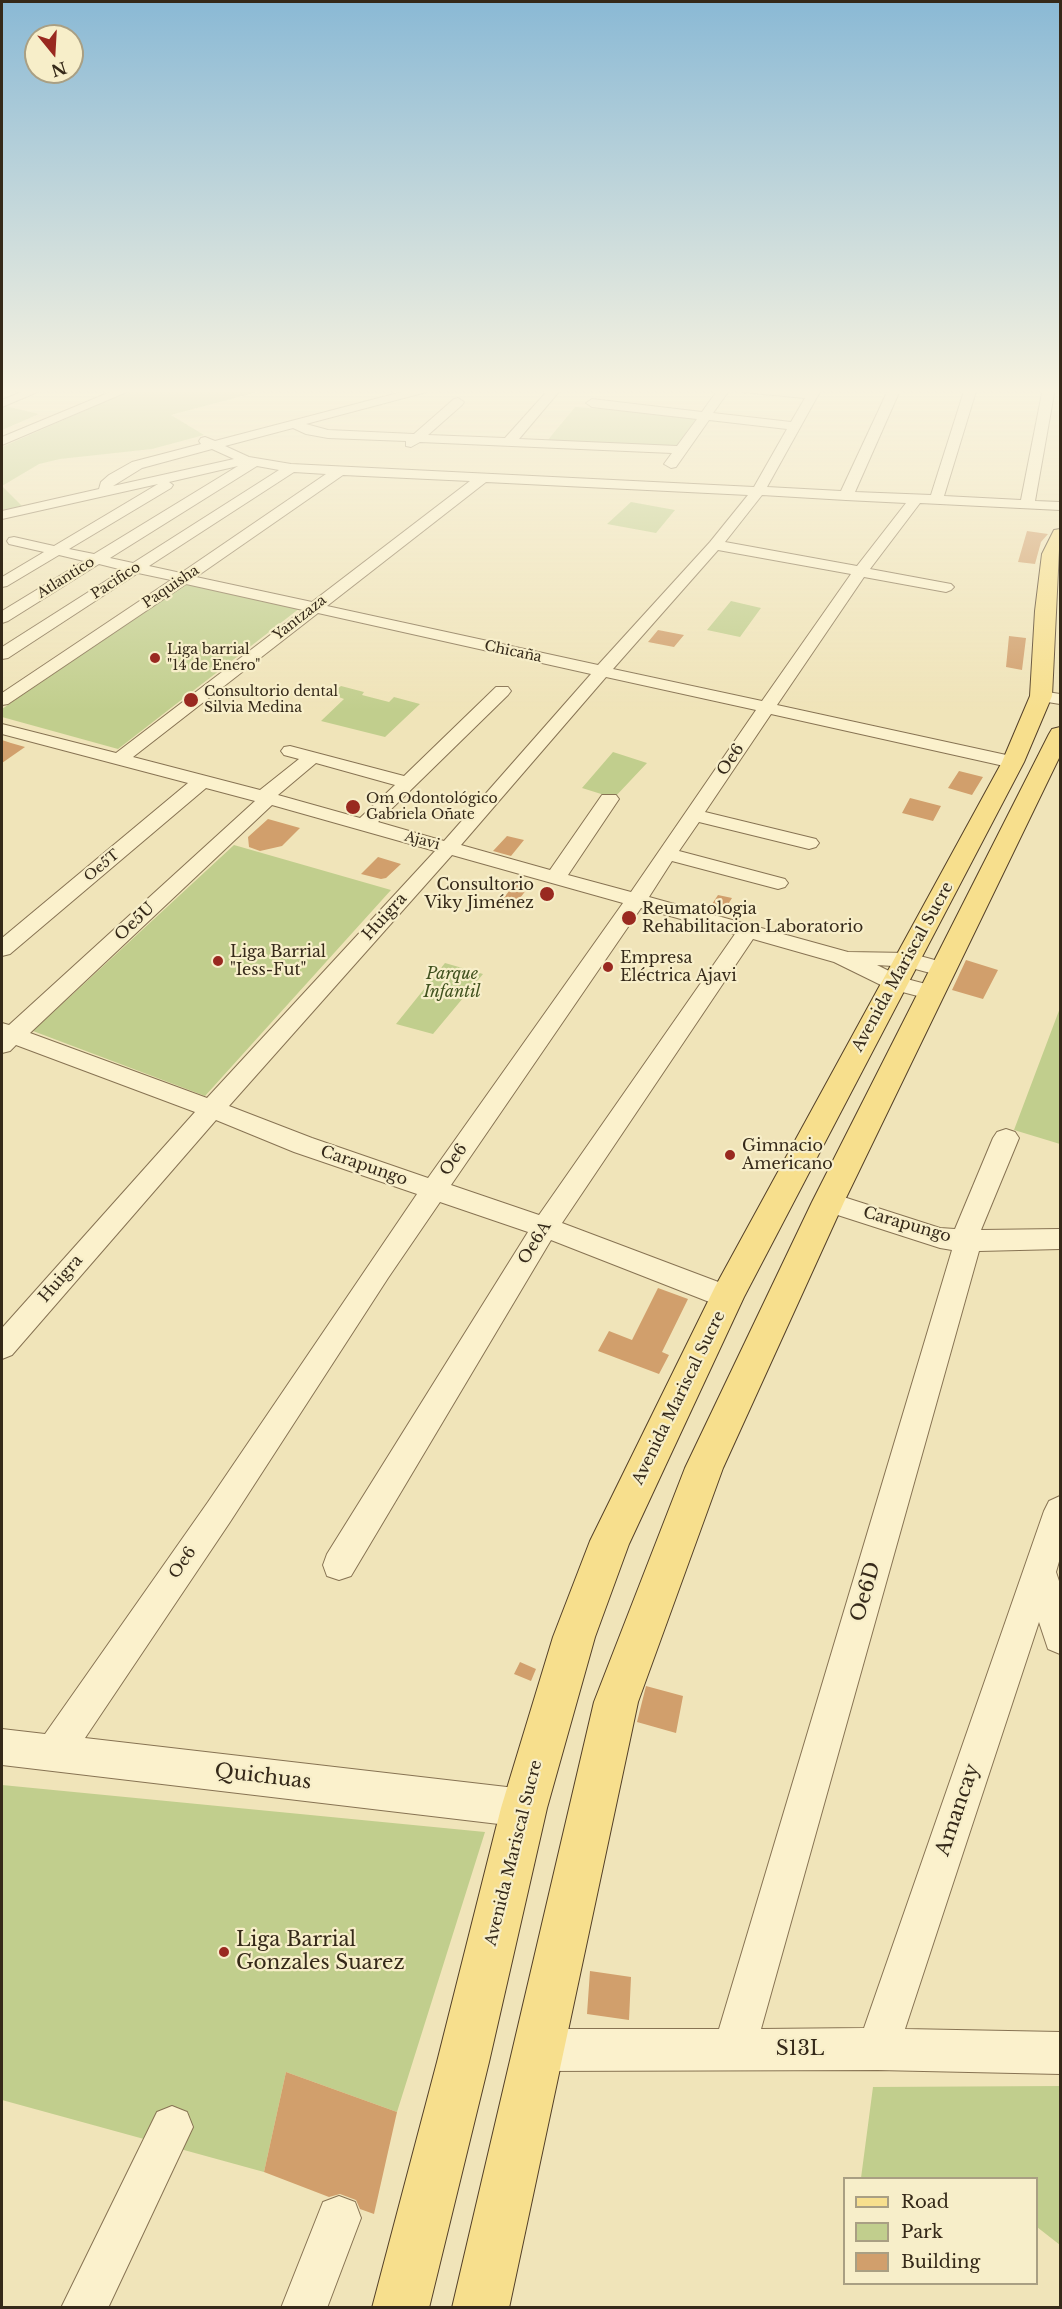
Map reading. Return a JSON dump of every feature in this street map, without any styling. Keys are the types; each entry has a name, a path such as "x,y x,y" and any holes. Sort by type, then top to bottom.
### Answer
{"main road":[{"name":"Avenida Mariscal Sucre","path":"400,2307 463,2062 524,1808 565,1660 610,1541 727,1297 1013,762 1051,698 1045,611 1051,554 1060,534"},
{"name":"Avenida Mariscal Sucre","path":"480,2307 616,1702 704,1468 828,1202 1060,734"}],"street":[{"path":"2,515 83,496"},
{"path":"2,583 148,496"},
{"name":"Atlantico","path":"2,618 197,496"},
{"name":"Pacifico","path":"2,654 247,496"},
{"name":"Paquisha","path":"2,700 303,496"},
{"name":"Yantzaza","path":"120,759 459,496"},
{"name":"Huigra","path":"2,1347 212,1109 448,848 714,545 754,496"},
{"path":"842,496 1060,506"},
{"path":"936,500 937,496"},
{"path":"1027,505 1029,496"},
{"path":"49,519 77,497"},
{"name":"Oe6","path":"54,1752 219,1512 433,1190 636,900 861,571 915,500"},
{"path":"185,504 268,520"},
{"path":"8,545 31,530"},
{"name":"Chicaña","path":"8,545 56,551 135,568 1013,762"},
{"path":"714,545 946,587"},
{"path":"2,625 84,644"},
{"path":"364,825 502,691"},
{"name":"Ajavi","path":"2,729 266,798 748,932 939,982"},
{"path":"290,751 407,782"},
{"name":"Oe5U","path":"5,1037 312,757"},
{"name":"Oe5T","path":"2,949 202,781"},
{"path":"555,878 609,799"},
{"path":"694,815 809,843"},
{"path":"667,854 778,883"},
{"name":"Oe6A","path":"339,1565 544,1227 748,932"},
{"name":"Carapungo","path":"5,1037 212,1109 303,1145 544,1227 727,1297"},
{"name":"Oe6D","path":"734,2049 968,1241 968,1226 1006,1138"},
{"name":"Carapungo","path":"828,1202 940,1238 968,1241 1060,1239"},
{"name":"Amancay","path":"878,2049 1060,1511"},
{"path":"1039,1570 1052,1605 1060,1637"},
{"name":"Quichuas","path":"2,1747 524,1808"},
{"name":"S13L","path":"539,2050 878,2049 1060,2053"},
{"path":"84,2307 172,2127"},
{"path":"304,2307 339,2218"}],"green space":[{"path":"2,496 12,496 22,506 2,510"},
{"path":"631,502 675,510 656,533 607,524"},
{"name":"Liga barrial \"14 de Enero\"","path":"185,584 300,608 118,749 2,717 2,709"},
{"path":"731,601 761,608 740,637 707,630"},
{"path":"341,686 364,692 362,695 389,702 394,697 420,704 385,737 321,721 344,699 331,694"},
{"path":"613,752 647,763 614,798 582,788"},
{"name":"Liga Barrial \"Iess-Fut\"","path":"234,845 391,890 205,1096 33,1031"},
{"name":"Parque Infantil","path":"445,963 483,974 433,1034 396,1024"},
{"path":"1060,1008 1060,1144 1014,1130"},
{"name":"Liga Barrial Gonzales Suarez","path":"2,1785 485,1832 397,2112 286,2072 264,2172 2,2100"},
{"path":"1060,2086 1060,2245 1038,2228 1038,2177 861,2177 873,2087"}],"building":[{"path":"1027,531 1048,534 1041,542 1035,564 1018,562"},
{"path":"658,630 684,635 674,647 648,642"},
{"path":"1009,636 1026,638 1022,670 1006,667"},
{"path":"2,740 11,743 25,747 2,763"},
{"path":"959,771 983,777 972,795 948,788"},
{"path":"910,798 941,806 933,821 902,813"},
{"path":"268,819 300,828 282,846 260,851 249,847 248,837"},
{"path":"507,836 524,840 511,856 493,851"},
{"path":"378,857 401,864 386,878 361,874"},
{"path":"516,882 530,885 517,902 503,899"},
{"path":"718,895 732,898 722,914 708,910"},
{"path":"966,960 998,970 983,999 952,990"},
{"path":"658,1288 688,1299 662,1352 669,1355 659,1374 598,1351 609,1331 632,1340"},
{"path":"520,1662 536,1669 531,1681 514,1674"},
{"path":"646,1686 683,1696 676,1733 637,1722"},
{"path":"590,1971 631,1977 629,2020 587,2014"},
{"path":"286,2072 397,2112 374,2214 360,2209 356,2200 340,2194 329,2197 264,2172"}],"place":[{"name":"Liga barrial \"14 de Enero\"","path":"155,658"},
{"name":"Consultorio dental Silvia Medina","path":"191,700"},
{"name":"Om Odontológico Gabriela Oñate","path":"353,807"},
{"name":"Consultorio Viky Jiménez","path":"547,894"},
{"name":"Reumatologia Rehabilitacion Laboratorio","path":"629,918"},
{"name":"Liga Barrial \"Iess-Fut\"","path":"218,961"},
{"name":"Empresa Eléctrica Ajavi","path":"608,967"},
{"name":"Gimnacio Americano","path":"730,1155"},
{"name":"Liga Barrial Gonzales Suarez","path":"224,1952"}]}
